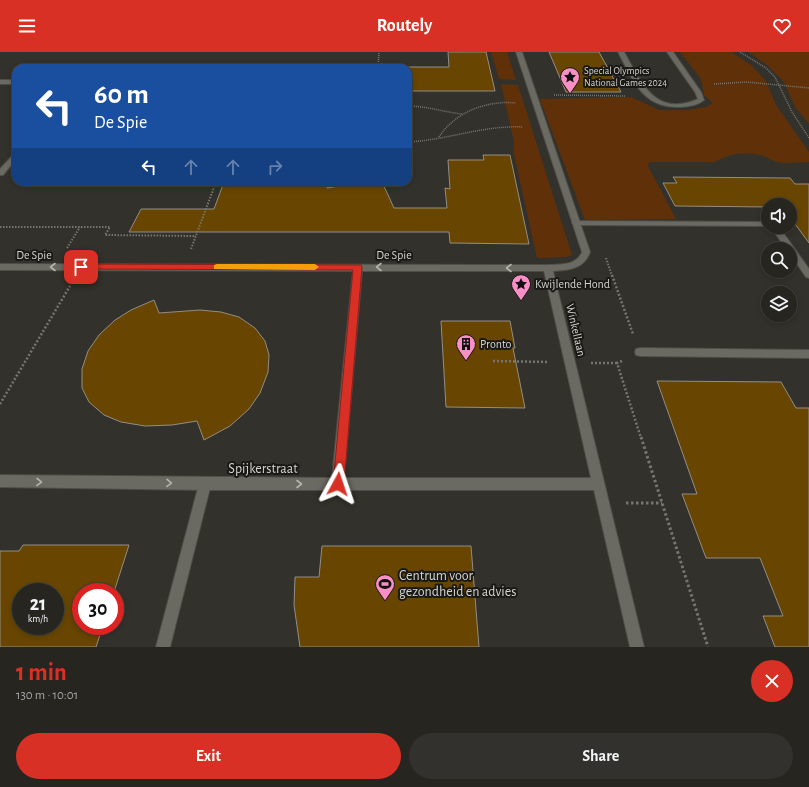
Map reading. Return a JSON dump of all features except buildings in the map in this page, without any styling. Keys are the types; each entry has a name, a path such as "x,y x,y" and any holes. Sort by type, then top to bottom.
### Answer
{"street":[{"path":"519,52 586,252 584,258 578,263 569,266 548,268"},
{"path":"621,52 645,93 654,100 665,104 681,106 693,104 701,100 698,92 670,52"},
{"path":"0,82 12,82"},
{"path":"0,173 12,160"},
{"path":"576,223 761,224"},
{"path":"780,234 809,275"},
{"name":"De Spie","path":"0,267 548,268"},
{"path":"338,484 358,267"},
{"name":"Winkellaan","path":"548,268 637,647"},
{"path":"640,352 809,354"},
{"name":"Spijkerstraat","path":"0,481 205,484 598,484"},
{"path":"163,647 205,484"}],"path":[{"path":"378,64 379,52"},
{"path":"740,52 766,68 775,77 792,112 809,138"},
{"path":"694,86 746,82 809,88"},
{"path":"547,95 627,96 645,93"},
{"path":"439,137 441,132 463,114 498,102 537,104"},
{"path":"412,106 422,106 439,111 463,114"},
{"path":"412,141 499,126 545,128"},
{"path":"184,267 215,186"},
{"path":"0,227 110,227 105,235 196,236"},
{"path":"0,404 81,267"},
{"path":"603,503 662,503"}],"shaded area":[{"path":"491,52 507,52 516,80 499,79"},
{"path":"680,52 731,52 751,65 766,81 776,105 809,152 809,162 781,163 757,154 744,153 732,155 715,162 649,162 648,166 676,219 585,220 540,99 631,97 659,110 688,110 706,107 713,103 704,95 701,79"},
{"path":"748,52 809,52 809,124 795,107 784,82 766,64"},
{"path":"501,84 518,85 572,255 566,257 537,258 514,154 514,142"}],"slow traffic":[{"path":"217,267 315,267"}],"place":[{"name":"Special Olympics National Games 2024","path":"570,94"},
{"name":"Kwijlende Hond","path":"521,301"},
{"name":"Pronto","path":"466,361"},
{"name":"Centrum voor gezondheid en advies","path":"385,601"}],"route":[{"path":"81,267 358,267 338,484"}]}
